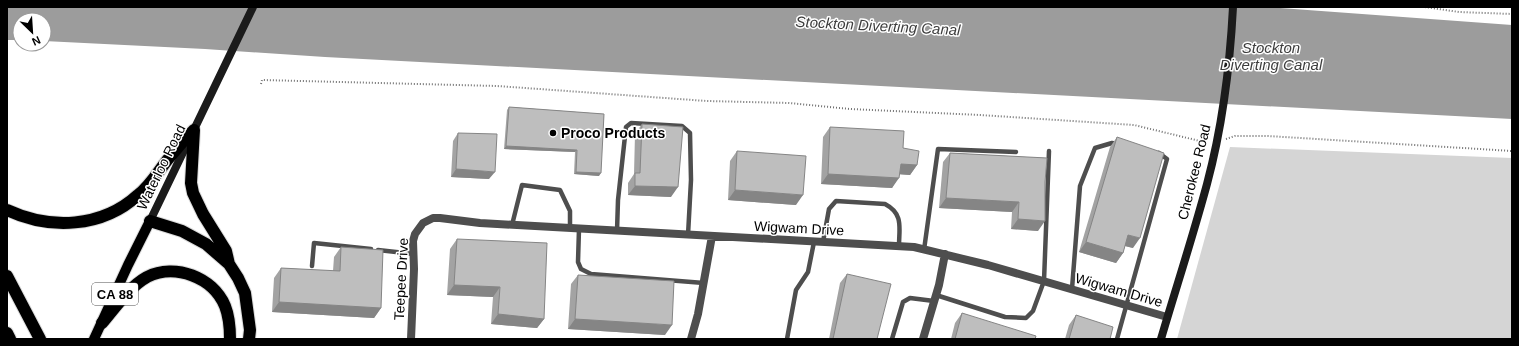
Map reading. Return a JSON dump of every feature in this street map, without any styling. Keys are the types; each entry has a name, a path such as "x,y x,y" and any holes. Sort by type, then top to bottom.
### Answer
{"highway":[{"path":"7,210 29,218 53,222 84,222 108,215 129,204 140,194 194,130"},
{"path":"194,130 191,183 193,193 203,214 226,252 230,264 245,293 250,330 249,339"},
{"path":"150,221 182,231 206,244 230,264"},
{"path":"102,323 133,288 142,281 162,272 171,271 194,276 217,292 225,305 228,314 230,339"},
{"path":"7,276 40,339"},
{"path":"7,333 10,339"}],"main road":[{"name":"Waterloo Road","path":"94,339 150,221"}],"street":[{"name":"Waterloo Road","path":"150,221 253,7"},
{"name":"Cherokee Road","path":"1160,339 1207,184 1216,145 1222,112 1233,8"},
{"name":"Wigwam Drive","path":"423,223 433,218 440,218 512,225 914,247 945,254 1167,317"},
{"name":"Teepee Drive","path":"411,339 414,254 413,241 414,234 423,223"},
{"path":"691,339 704,283 712,236"},
{"path":"923,339 935,298 945,254"}],"lane":[{"path":"617,231 618,200 626,127 631,123 682,126 690,133 691,180 688,235"},
{"path":"1072,290 1080,186 1095,148 1112,143 1124,144"},
{"path":"924,250 938,149 1016,152"},
{"path":"892,339 903,302 910,298 935,298 1005,317 1026,318 1034,311 1044,282 1049,151"},
{"path":"1116,339 1167,158 1161,153 1155,151"},
{"path":"512,225 522,185 560,190 570,210 570,228"},
{"path":"823,242 829,208 836,201 885,204 892,207 899,218 899,246"},
{"path":"579,229 578,262 581,269 591,274 704,283"},
{"path":"787,339 796,290 808,272 814,242"},
{"path":"312,266 314,243 414,254"}],"path":[{"path":"1425,7 1459,12 1512,14"},
{"path":"261,84 262,80 497,86 707,101 789,103 858,109 1134,125 1216,145 1227,138 1242,136 1512,151"}],"shaded area":[{"path":"1230,147 1512,158 1512,339 1177,339"}],"water":[{"name":"Stockton Diverting Canal","path":"7,7 1266,7 1512,25 1512,119 52,41 52,12 12,12 12,40 7,40"}],"building":[{"name":"Proco Products","path":"509,107 604,114 601,173 576,172 577,150 506,146"},
{"path":"642,124 683,127 678,187 635,186 635,173 640,173"},
{"path":"830,127 904,131 903,148 919,151 917,165 901,164 899,178 828,174"},
{"path":"458,133 497,134 495,172 456,169"},
{"path":"1117,137 1164,153 1140,238 1128,235 1123,253 1086,242"},
{"path":"737,151 806,156 803,195 735,190"},
{"path":"950,153 1047,158 1045,182 1045,221 1018,219 1019,202 946,198"},
{"path":"457,239 547,243 544,319 498,314 500,287 454,285"},
{"path":"341,247 383,250 381,308 279,302 281,268 340,271"},
{"path":"847,274 891,284 877,339 833,339"},
{"path":"578,275 674,281 672,325 575,319"},
{"path":"962,313 1036,336 1035,339 955,339"},
{"path":"1076,315 1113,327 1110,339 1069,339"}],"place":[{"name":"Proco Products","path":"553,133"}]}
